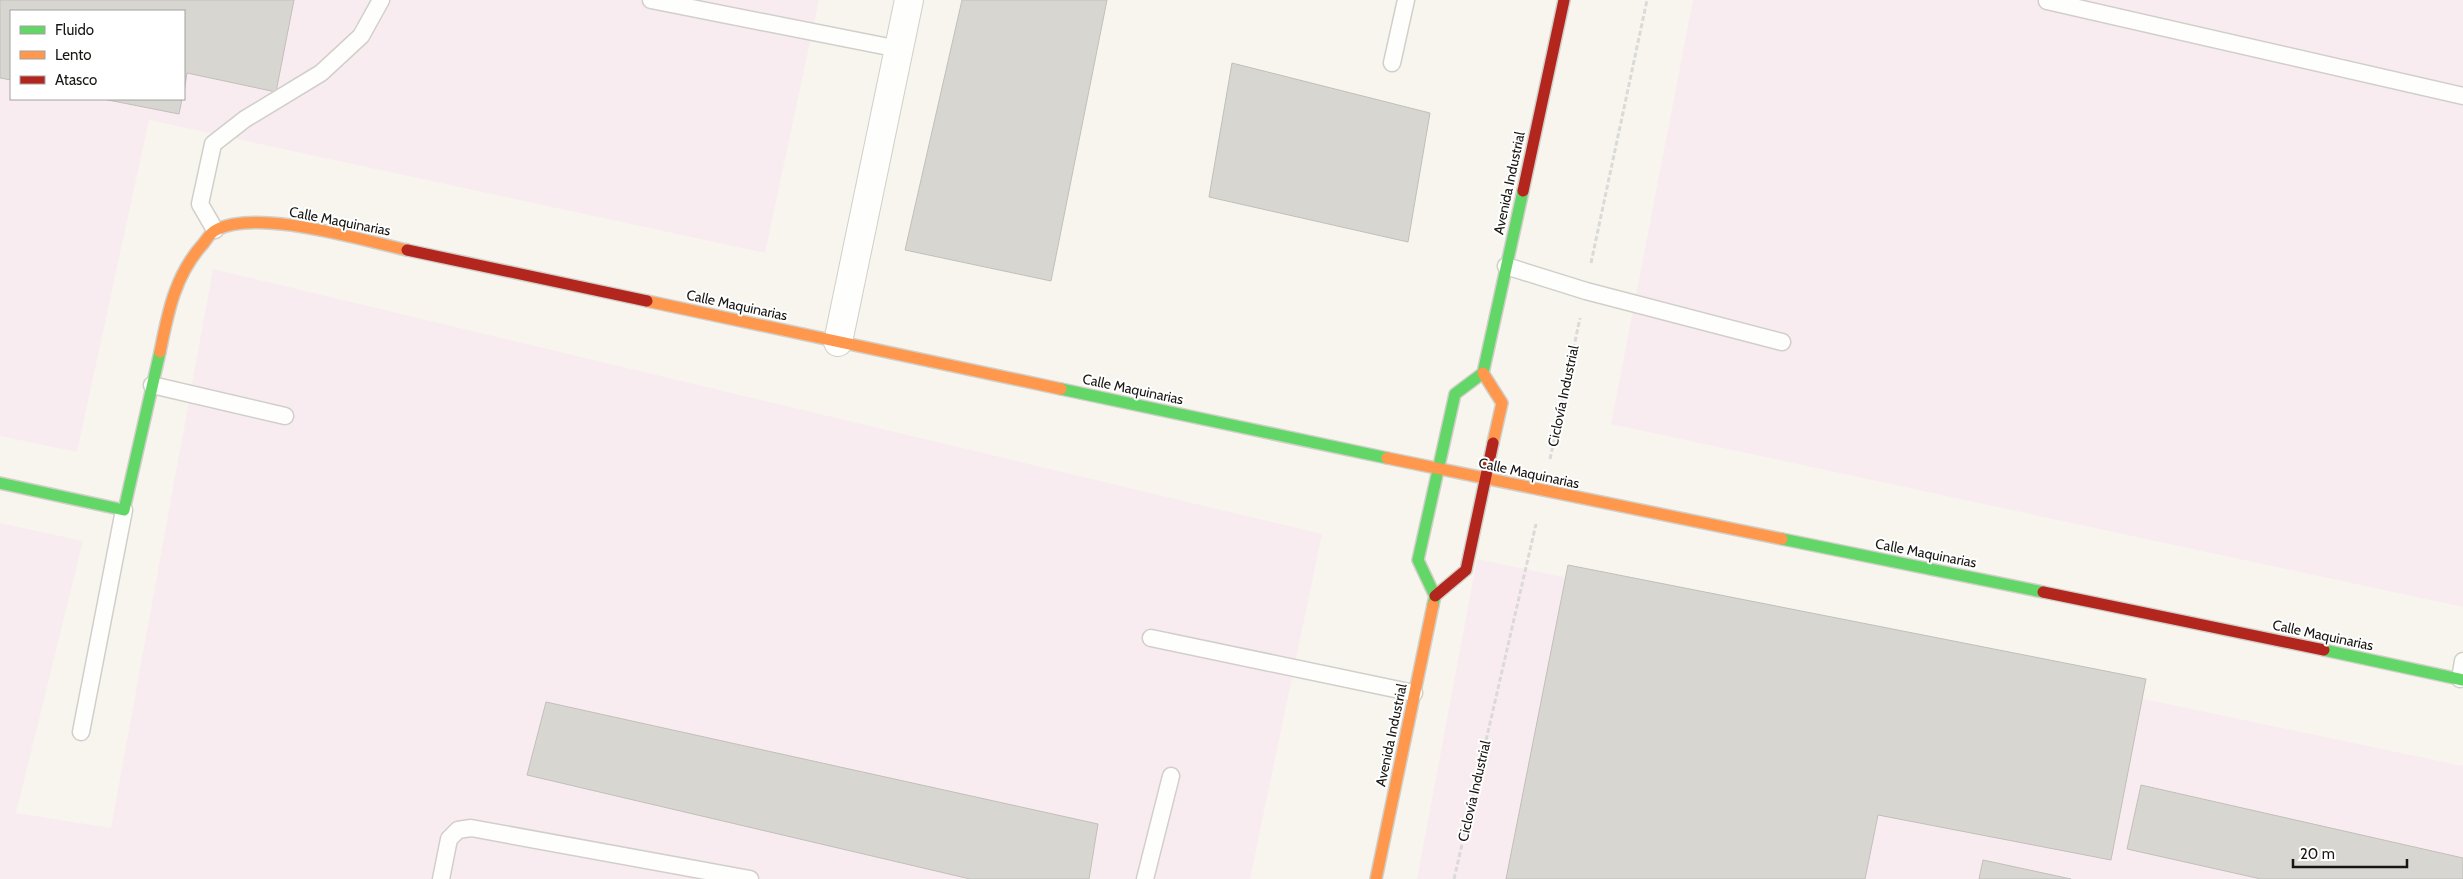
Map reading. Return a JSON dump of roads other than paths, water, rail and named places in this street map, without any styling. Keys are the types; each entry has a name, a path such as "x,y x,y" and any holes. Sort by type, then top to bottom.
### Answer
{"street":[{"path":"838,342 909,0"},
{"name":"Avenida Industrial","path":"1483,373 1564,0"},
{"name":"Calle Maquinarias","path":"215,230 252,221 299,227 1543,491 2176,619 2461,679"},
{"path":"0,483 124,510 171,301 188,260 215,230"},
{"path":"1483,373 1502,404 1486,479 1466,570 1435,596 1418,560 1455,394 1483,373"},
{"name":"Avenida Industrial","path":"1376,879 1435,596"}],"lane":[{"path":"215,230 200,204 213,144 245,119 321,73 361,36 381,0"},
{"path":"651,0 899,49"},
{"path":"1392,63 1406,0"},
{"path":"2047,1 2463,96"},
{"path":"1506,266 1586,291 1782,342"},
{"path":"152,385 285,416"},
{"path":"81,732 124,510"},
{"path":"1152,638 1414,694"},
{"path":"2461,679 2463,661"},
{"path":"1145,879 1171,776"},
{"path":"441,879 449,839 458,830 470,828 750,879"}]}
